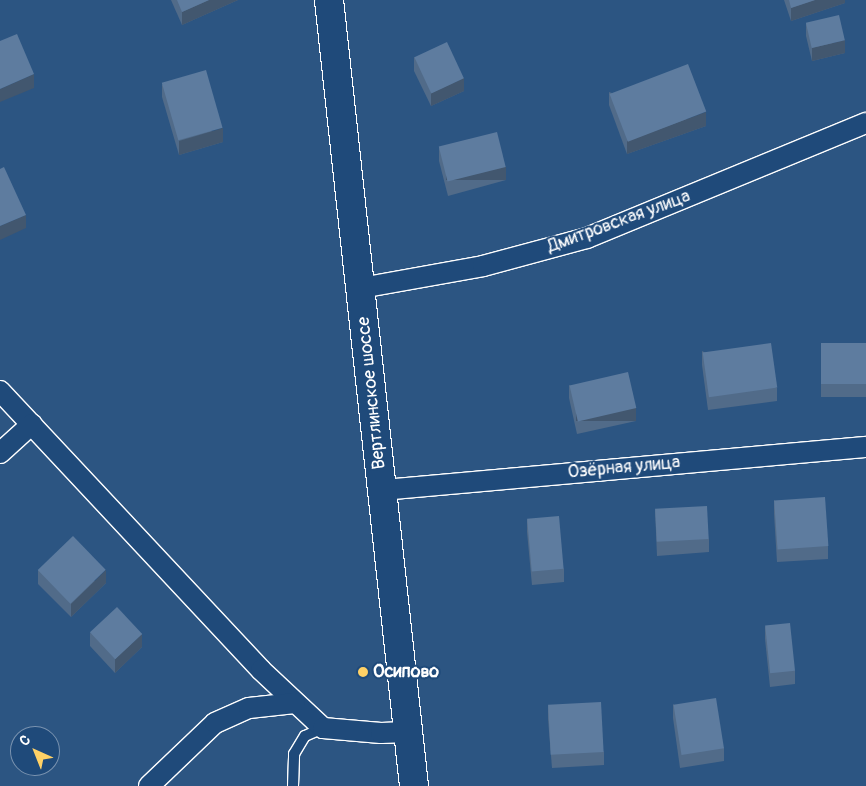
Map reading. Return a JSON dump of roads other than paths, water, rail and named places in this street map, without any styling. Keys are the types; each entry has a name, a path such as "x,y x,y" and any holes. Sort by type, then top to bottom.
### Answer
{"main road":[{"name":"Вертлинское шоссе","path":"329,0 414,786"}],"street":[{"name":"Дмитровская улица","path":"361,288 483,266 587,238 866,123"},
{"path":"0,390 261,670 323,728 381,733 407,732"},
{"path":"0,453 32,424"},
{"name":"Озёрная улица","path":"383,490 866,447"},
{"path":"150,786 214,724 249,708 295,703"}],"lane":[{"path":"293,786 294,754 305,736 323,728"}],"place":[{"name":"Осипово","path":"363,672"}]}
